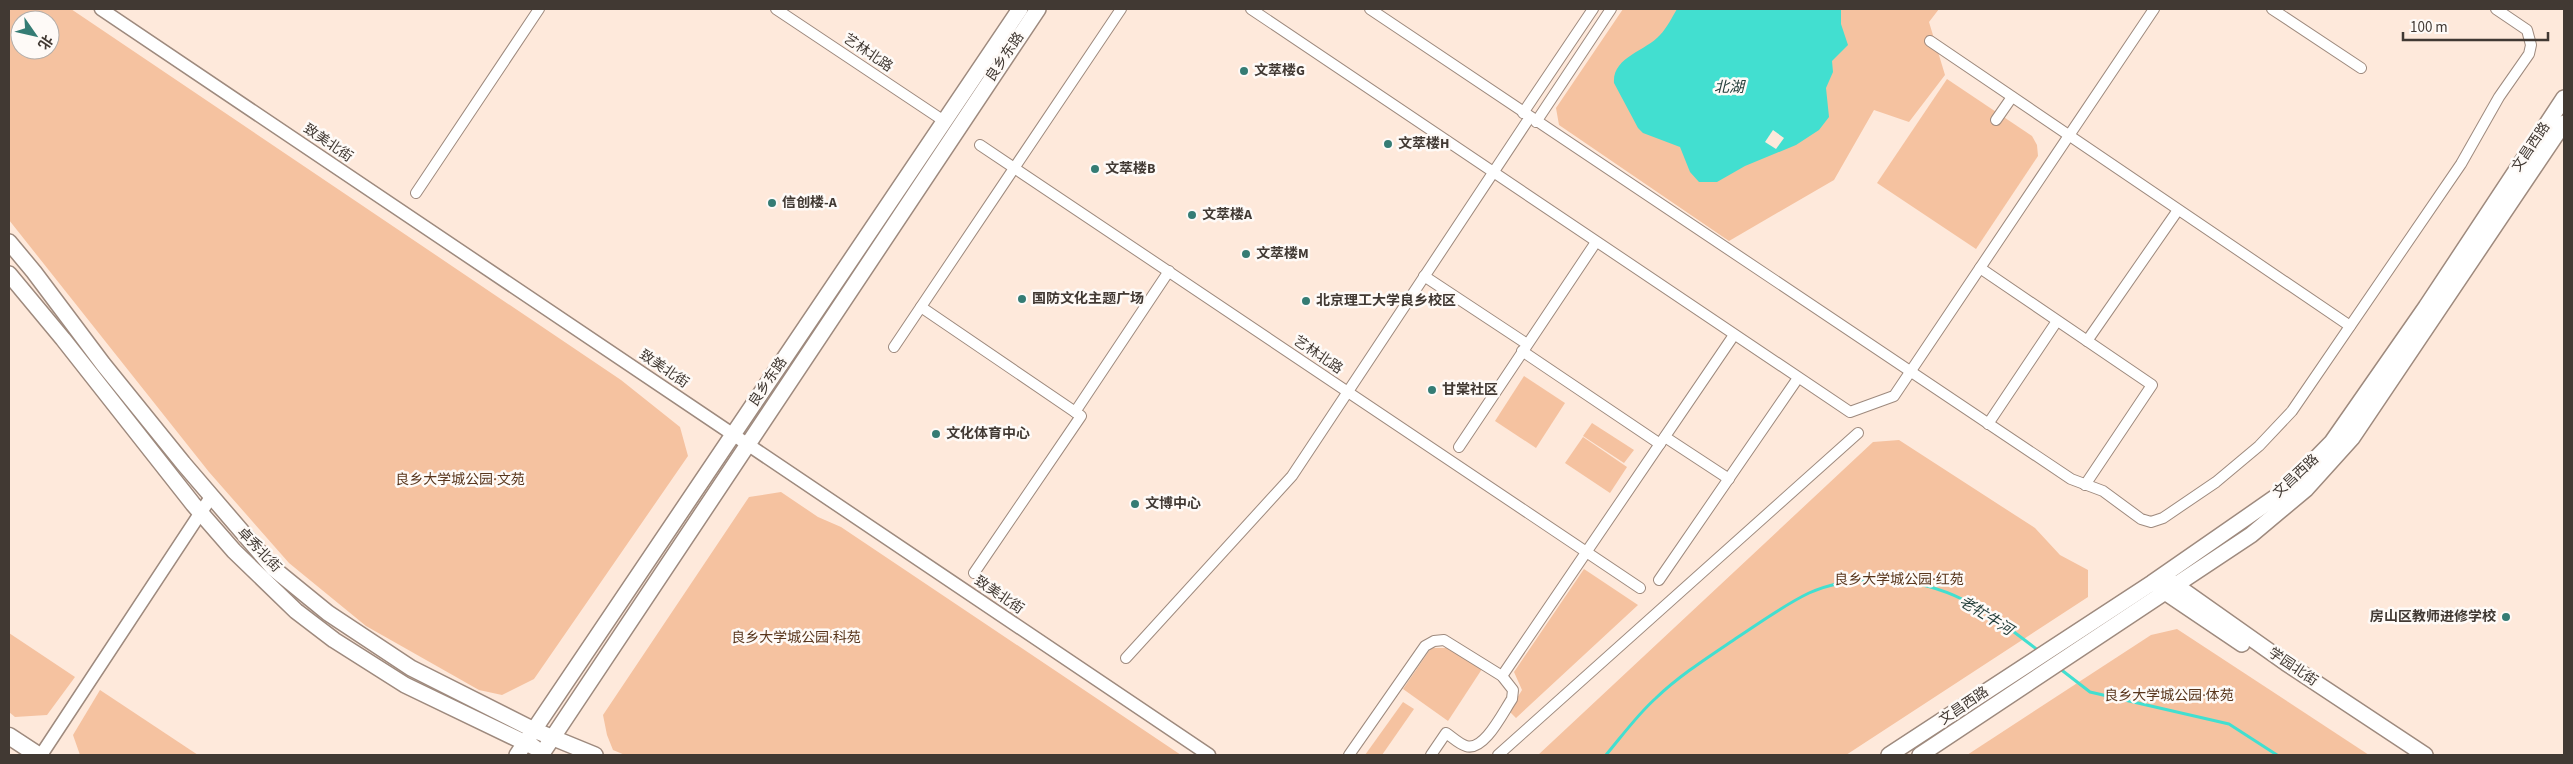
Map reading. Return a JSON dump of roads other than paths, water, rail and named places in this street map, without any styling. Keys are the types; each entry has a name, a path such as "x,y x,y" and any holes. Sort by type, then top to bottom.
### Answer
{"main road":[{"name":"良乡东路","path":"517,755 1020,9"},
{"name":"良乡东路","path":"546,754 553,737 1038,9"},
{"name":"文昌西路","path":"1890,755 2018,669 2157,580 2283,492 2332,442 2426,307 2564,98"},
{"name":"文昌西路","path":"1920,755 2251,535 2306,489 2352,438 2564,123"},
{"name":"卓秀北街","path":"9,242 103,364 211,498 274,569 344,624 411,668 530,736 553,737 595,755"},
{"path":"9,274 201,513 262,580 296,611 334,640 411,689 530,736 546,754"},
{"name":"学园北街","path":"2157,580 2425,755"},
{"name":"学园北街","path":"2171,589 2407,755"},
{"path":"9,736 39,755"}],"street":[{"name":"致美北街","path":"101,9 1209,755"},
{"path":"416,193 539,9"},
{"name":"艺林北路","path":"776,9 944,121"},
{"path":"894,348 1121,9"},
{"path":"1252,9 1850,412 1894,396 2154,9"},
{"path":"1370,9 2071,479 2104,491 2141,519 2151,522 2162,518 2216,482 2259,446 2292,411 2460,164 2499,97 2528,54 2531,45 2527,30 2496,9"},
{"path":"1530,117 1593,9"},
{"path":"1126,658 1292,476 1492,172 1530,117 1611,9"},
{"path":"2272,9 2361,68"},
{"path":"1930,41 2350,326"},
{"path":"1996,120 2012,97"},
{"name":"艺林北路","path":"980,145 1640,588"},
{"path":"2088,341 2178,210"},
{"path":"1458,446 1596,242"},
{"path":"1980,268 2152,385 2085,484"},
{"path":"1075,412 1168,272"},
{"path":"1424,276 1525,348 1662,441 1729,479"},
{"path":"921,307 1081,416 974,573"},
{"path":"1988,424 2057,321"},
{"path":"1502,676 1734,335"},
{"path":"1659,580 1798,378"},
{"path":"1498,755 1858,433"},
{"path":"39,755 211,498"},
{"path":"1349,755 1425,646 1434,641 1444,640 1455,645 1502,676 1513,690 1512,699 1482,743 1473,747 1465,746 1446,733 1431,755"}],"water":[{"name":"北湖","path":"1677,9 1841,9 1841,24 1848,45 1832,61 1833,72 1826,88 1829,117 1819,130 1796,145 1745,166 1717,182 1699,182 1690,172 1680,147 1643,133 1638,128 1614,83 1618,67 1631,55 1654,41 1667,26"}],"waterway":[{"name":"老牤牛河","path":"1606,755 1636,718 1685,674 1782,608 1809,593 1827,586 1867,580 1887,580 1927,586 1946,592 1974,605 2039,651"},
{"name":"老牤牛河","path":"2059,668 2090,692 2229,724 2277,755"}],"place":[{"name":"文萃楼G","path":"1244,71"},
{"name":"文萃楼H","path":"1388,144"},
{"name":"文萃楼B","path":"1095,169"},
{"name":"信创楼-A","path":"772,203"},
{"name":"文萃楼A","path":"1192,215"},
{"name":"文萃楼M","path":"1246,254"},
{"name":"国防文化主题广场","path":"1022,299"},
{"name":"北京理工大学良乡校区","path":"1306,301"},
{"name":"甘棠社区","path":"1432,390"},
{"name":"文化体育中心","path":"936,434"},
{"name":"文博中心","path":"1135,504"},
{"name":"房山区教师进修学校","path":"2506,617"}],"park label":[{"name":"良乡大学城公园·文苑","path":"460,480"},
{"name":"良乡大学城公园·红苑","path":"1899,580"},
{"name":"良乡大学城公园·科苑","path":"796,638"},
{"name":"良乡大学城公园·体苑","path":"2169,696"}]}
